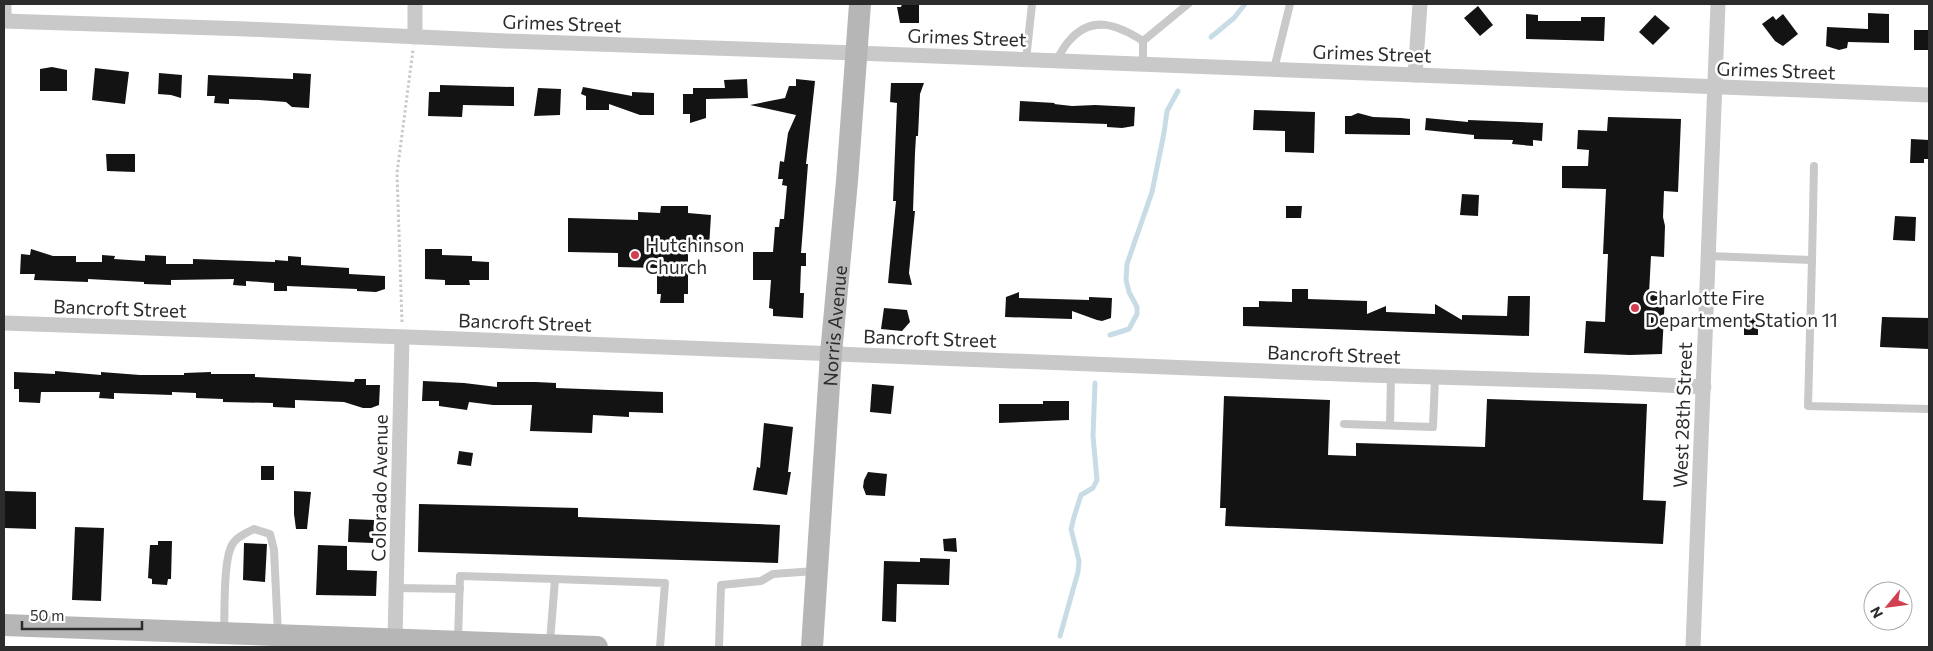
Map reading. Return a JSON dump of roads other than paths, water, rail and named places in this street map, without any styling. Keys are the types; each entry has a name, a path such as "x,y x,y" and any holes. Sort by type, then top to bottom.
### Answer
{"street":[{"path":"4,4 4,15"},
{"path":"415,4 415,37"},
{"name":"Norris Avenue","path":"812,647 831,354 860,4"},
{"path":"1415,75 1420,4"},
{"name":"West 28th Street","path":"1692,647 1718,4"},
{"name":"Grimes Street","path":"4,21 1929,95"},
{"name":"Bancroft Street","path":"4,323 1435,378 1587,381 1704,387"},
{"name":"Colorado Avenue","path":"395,640 402,338"},
{"path":"4,625 597,647"}],"lane":[{"path":"1026,60 1032,4"},
{"path":"1143,41 1188,4"},
{"path":"1274,69 1290,4"},
{"path":"1056,61 1069,41 1086,26 1104,24 1126,30 1143,41"},
{"path":"1143,41 1143,64"},
{"path":"1814,166 1808,406 1929,409"},
{"path":"1709,256 1812,260"},
{"path":"1390,425 1391,376"},
{"path":"1344,424 1433,426 1435,378"},
{"path":"224,633 228,563 232,545 241,536 254,529 270,534 274,550 278,635"},
{"path":"719,647 721,585 760,581 773,574 817,570"},
{"path":"458,642 460,576 665,583 660,647"},
{"path":"550,645 555,579"},
{"path":"397,588 460,589"}],"waterway":[{"path":"1211,37 1234,18 1245,4"},
{"path":"1110,335 1129,329 1137,314 1137,307 1129,292 1126,280 1127,264 1152,192 1167,111 1178,91"},
{"path":"1060,636 1078,572 1079,561 1071,529 1081,495 1093,488 1097,480 1093,436 1095,383"}],"place":[{"name":"Hutchinson Church","path":"635,255"},
{"name":"Charlotte Fire Department Station 11","path":"1635,308"}]}
